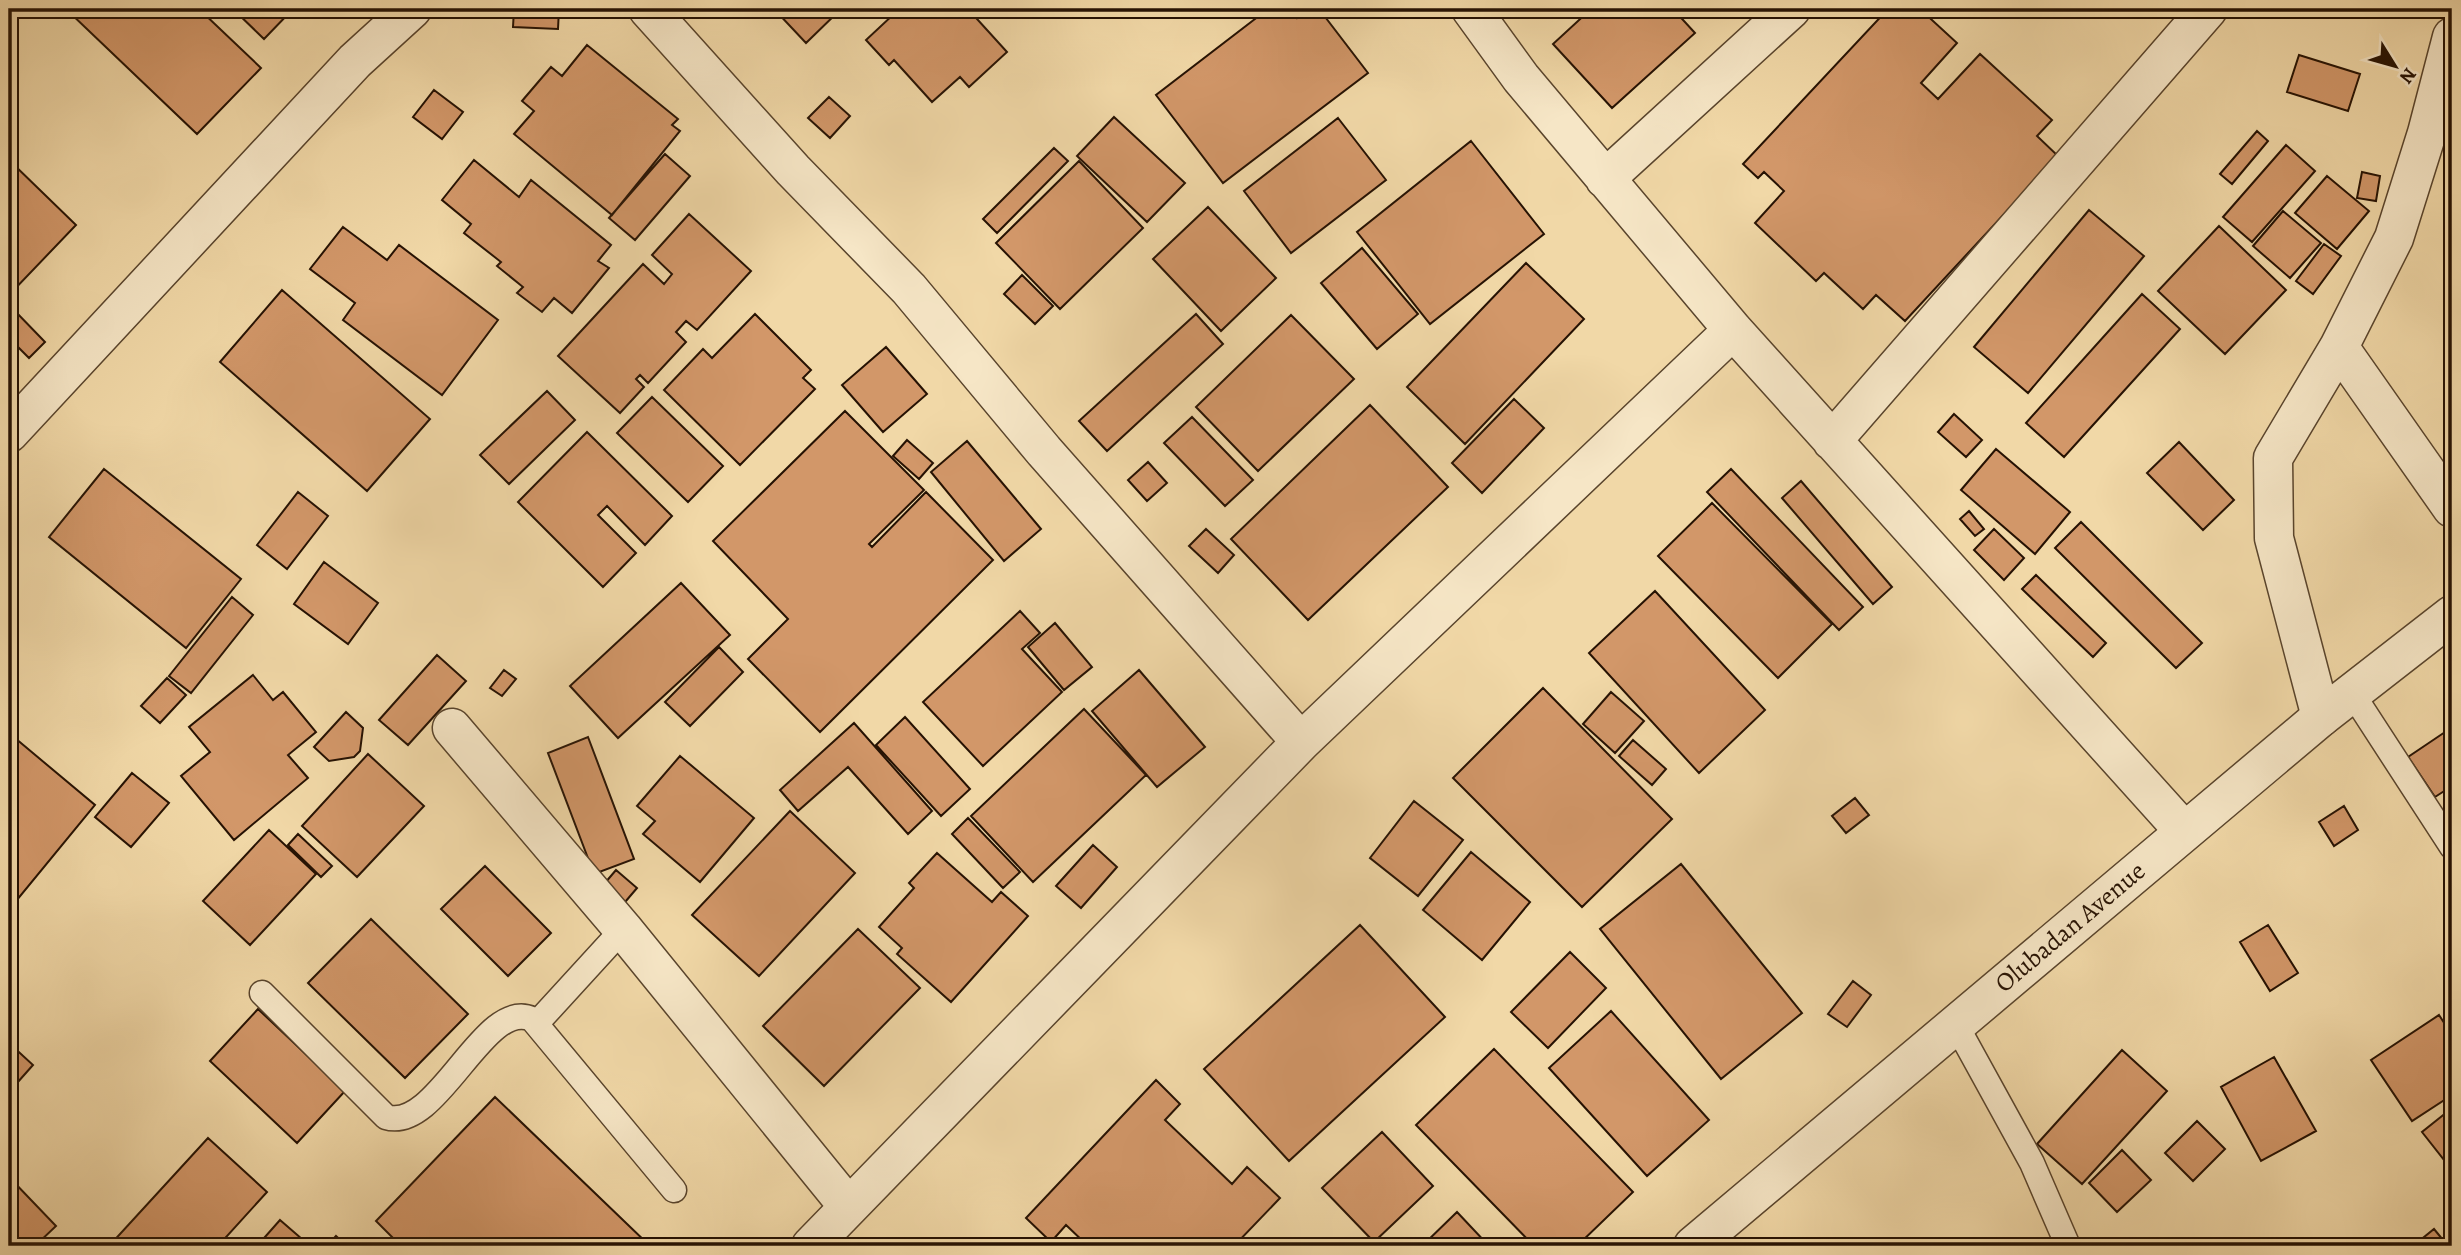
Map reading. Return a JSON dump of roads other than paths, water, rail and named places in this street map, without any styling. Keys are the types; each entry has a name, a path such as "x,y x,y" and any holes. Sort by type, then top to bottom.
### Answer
{"street":[{"path":"9,433 355,61 412,9"},
{"path":"648,9 793,170 909,289 1044,451 1301,742"},
{"path":"1471,9 1521,78 1733,330 2184,831"},
{"path":"1605,178 1791,9"},
{"path":"1832,441 2208,9"},
{"path":"2321,717 2274,538 2273,458 2339,347 2394,238 2427,133 2452,37"},
{"path":"811,1246 1031,1023 1301,742 1733,330"},
{"path":"2339,347 2452,508"},
{"name":"Olubadan Avenue","path":"1693,1246 2321,717 2452,615"},
{"path":"452,728 623,929 848,1206"}],"lane":[{"path":"2352,693 2452,847"},
{"path":"537,1023 623,929"},
{"path":"262,993 386,1117 397,1120 415,1115 488,1034 525,1016 537,1023 674,1191"},
{"path":"1955,1023 2032,1163 2068,1246"}]}
